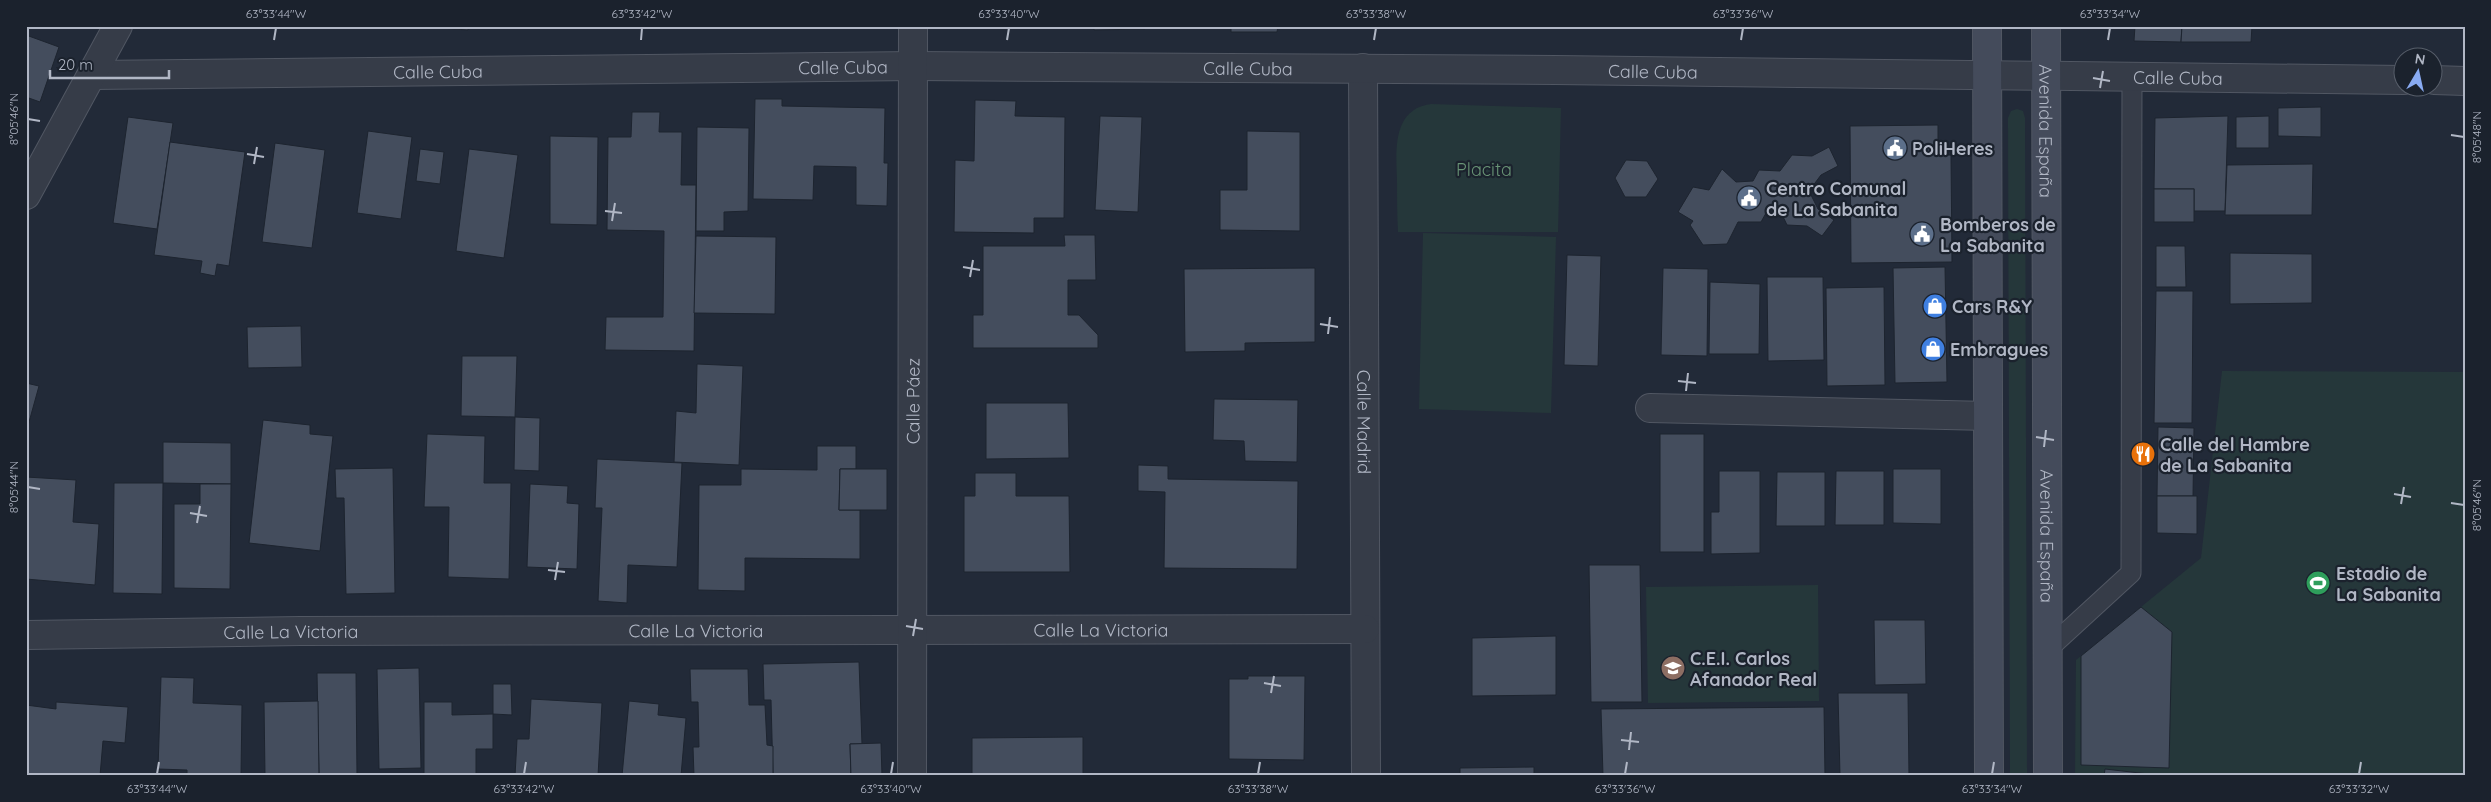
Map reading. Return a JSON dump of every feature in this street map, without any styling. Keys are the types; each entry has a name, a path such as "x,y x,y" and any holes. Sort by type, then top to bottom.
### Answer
{"main road":[{"path":"1987,26 1989,776"},
{"name":"Avenida España","path":"2046,26 2048,776"}],"street":[{"path":"26,195 118,26"},
{"name":"Calle Páez","path":"912,776 913,26"},
{"name":"Calle Cuba","path":"92,75 914,66 1363,68 2394,80"},
{"name":"Calle Madrid","path":"1363,68 1366,776"},
{"path":"2444,80 2465,81"},
{"path":"1650,408 1988,416"},
{"name":"Calle La Victoria","path":"26,635 310,631 1365,629"}],"lane":[{"path":"2047,650 2131,573 2132,77"}],"green space":[{"name":"Placita","path":"1431,104 1561,108 1558,232 1398,232 1396,157 1399,133 1409,114 1418,108"},
{"path":"2017,109 2023,111 2025,118 2027,776 2010,776 2008,118 2011,111"},
{"path":"1423,233 1556,237 1551,413 1419,409"},
{"name":"Estadio de La Sabanita","path":"2222,371 2465,372 2465,776 2075,776 2076,660 2201,558"},
{"path":"1818,585 1819,701 1648,703 1646,587"}],"building":[{"path":"414,26 468,26 468,30"},
{"path":"1094,26 1145,26 1145,29 1094,30"},
{"path":"1231,26 1278,26 1277,32 1231,32"},
{"path":"2135,26 2182,26 2181,42 2134,41"},
{"path":"2182,26 2252,26 2251,42 2181,42"},
{"path":"2450,26 2465,26 2465,29 2450,29"},
{"path":"26,35 59,47 40,102 26,97"},
{"path":"755,99 782,99 782,106 885,108 884,163 888,163 887,206 856,205 856,167 814,166 813,200 753,199"},
{"path":"975,100 1016,101 1015,116 1065,117 1064,218 1034,218 1034,233 954,232 955,160 974,161"},
{"path":"2321,107 2321,137 2278,136 2278,108"},
{"path":"632,112 660,112 659,132 682,132 681,185 696,185 694,351 605,350 606,317 663,317 664,231 607,230 608,137 631,137"},
{"path":"1100,116 1142,117 1138,212 1095,210"},
{"path":"2228,116 2225,211 2194,211 2194,189 2154,189 2155,118"},
{"path":"2269,116 2269,148 2236,148 2236,117"},
{"path":"128,117 173,123 157,229 113,223"},
{"path":"1938,125 1938,155 1951,155 1952,262 1851,263 1850,126"},
{"path":"697,127 749,128 748,211 724,212 724,231 696,231"},
{"path":"368,131 412,137 401,219 357,213"},
{"path":"1247,131 1300,132 1300,231 1220,230 1220,190 1247,190"},
{"path":"550,136 598,137 597,225 550,224"},
{"path":"170,142 245,152 229,266 217,264 215,276 200,273 202,261 154,255"},
{"path":"275,143 325,150 312,248 262,242"},
{"name":"Centro Comunal de La Sabanita","path":"1829,147 1838,166 1821,175 1809,191 1818,209 1834,220 1822,236 1807,226 1787,225 1778,206 1770,206 1761,222 1738,222 1727,244 1703,245 1690,225 1693,221 1678,212 1693,187 1709,190 1722,169 1736,182 1753,181 1759,170 1780,171 1792,155 1812,156"},
{"path":"420,149 444,152 440,184 416,181"},
{"path":"469,149 518,155 504,258 456,251"},
{"path":"1626,160 1647,161 1658,179 1646,197 1625,197 1615,178"},
{"path":"2313,164 2312,215 2225,215 2227,165"},
{"path":"2154,189 2194,189 2194,222 2154,222"},
{"path":"1064,235 1095,235 1096,280 1068,280 1068,315 1079,315 1098,335 1098,348 973,348 973,315 983,315 983,246 1065,246"},
{"path":"696,236 776,237 775,314 694,313"},
{"path":"2156,246 2185,246 2186,287 2156,287"},
{"path":"2230,253 2312,254 2312,303 2230,304"},
{"path":"1567,255 1601,256 1598,366 1564,365"},
{"path":"1945,267 1947,382 1895,383 1893,268"},
{"path":"1315,268 1315,342 1245,343 1245,351 1185,352 1184,269"},
{"path":"1663,268 1708,269 1707,356 1661,355"},
{"path":"1767,277 1823,277 1824,360 1768,361"},
{"path":"1710,282 1760,284 1759,354 1709,354"},
{"path":"1884,287 1885,385 1827,386 1826,288"},
{"path":"2156,291 2193,291 2192,423 2154,423"},
{"path":"301,326 302,367 248,368 247,327"},
{"path":"462,356 517,356 515,417 461,416"},
{"path":"697,364 743,366 739,465 674,462 676,411 696,413"},
{"path":"26,383 39,386 26,433"},
{"path":"1214,399 1298,400 1297,462 1245,461 1244,441 1213,440"},
{"path":"986,403 1068,403 1069,458 986,459"},
{"path":"515,417 540,418 539,471 514,470"},
{"path":"263,420 310,425 310,434 333,436 320,551 249,543"},
{"path":"2158,427 2194,428 2193,496 2157,496"},
{"path":"427,434 485,436 484,483 511,483 509,579 448,577 449,507 424,507"},
{"path":"1660,434 1704,434 1704,552 1660,552"},
{"path":"163,442 231,443 231,484 163,483"},
{"path":"817,446 856,446 856,469 840,469 839,510 860,510 860,559 745,558 745,591 698,590 699,485 741,485 741,469 817,470"},
{"path":"597,459 682,463 677,567 628,565 627,603 598,601 602,508 595,508"},
{"path":"1138,465 1168,466 1168,479 1298,481 1297,569 1164,568 1165,492 1138,491"},
{"path":"393,468 395,593 346,594 344,498 336,498 335,469"},
{"path":"840,469 887,469 887,510 839,510"},
{"path":"1893,469 1941,469 1941,524 1893,523"},
{"path":"1719,471 1760,471 1760,553 1711,554 1711,512 1719,512"},
{"path":"1836,471 1884,471 1884,525 1835,525"},
{"path":"1777,472 1825,472 1825,526 1776,526"},
{"path":"975,473 1016,473 1016,496 1069,496 1070,572 964,572 964,496 975,496"},
{"path":"26,477 76,480 73,522 99,524 95,585 26,579"},
{"path":"114,483 163,483 162,594 113,593"},
{"path":"200,484 231,484 230,589 174,588 174,504 200,504"},
{"path":"530,484 568,486 567,503 579,504 577,569 527,567"},
{"path":"2157,496 2197,496 2197,534 2157,533"},
{"path":"1589,565 1640,565 1642,702 1591,702"},
{"path":"2141,607 2172,632 2169,768 2081,765 2081,656"},
{"path":"1874,620 1925,620 1926,684 1875,685"},
{"path":"1556,636 1556,695 1472,696 1472,638"},
{"path":"859,662 862,744 850,744 851,776 773,776 771,700 764,700 763,664"},
{"path":"419,668 421,768 379,769 377,669"},
{"path":"690,669 748,669 749,705 765,705 767,745 773,746 773,776 694,776 693,747 699,747 698,702 691,702"},
{"path":"317,673 356,673 357,775 319,776"},
{"path":"1248,676 1305,676 1304,760 1229,759 1229,679 1248,679"},
{"path":"161,677 194,678 193,703 242,705 241,776 187,776 187,770 158,769"},
{"path":"493,684 511,684 512,715 493,714"},
{"path":"1838,693 1908,693 1909,776 1840,776"},
{"path":"531,699 602,703 598,776 515,776 517,739 529,739"},
{"path":"318,701 319,776 265,776 264,702"},
{"path":"629,701 659,704 658,715 686,718 681,776 622,776"},
{"path":"56,702 128,707 125,743 103,741 100,776 26,776 26,705 56,709"},
{"path":"424,702 452,702 452,715 493,714 493,749 476,749 476,776 424,776"},
{"path":"1824,707 1825,776 1603,776 1601,709"},
{"path":"1083,737 1083,776 972,776 972,738"},
{"path":"881,743 882,776 851,776 850,744"},
{"path":"1534,767 1534,776 1460,776 1460,768"},
{"path":"2105,769 2166,776 2104,776"}],"place":[{"name":"PoliHeres","path":"1895,148"},
{"name":"Centro Comunal de La Sabanita","path":"1749,198"},
{"name":"Bomberos de La Sabanita","path":"1922,234"},
{"name":"Cars R&Y","path":"1935,306"},
{"name":"Embragues","path":"1933,349"},
{"name":"Calle del Hambre de La Sabanita","path":"2143,454"},
{"name":"Estadio de La Sabanita","path":"2318,583"},
{"name":"C.E.I. Carlos Afanador Real","path":"1673,668"}]}
